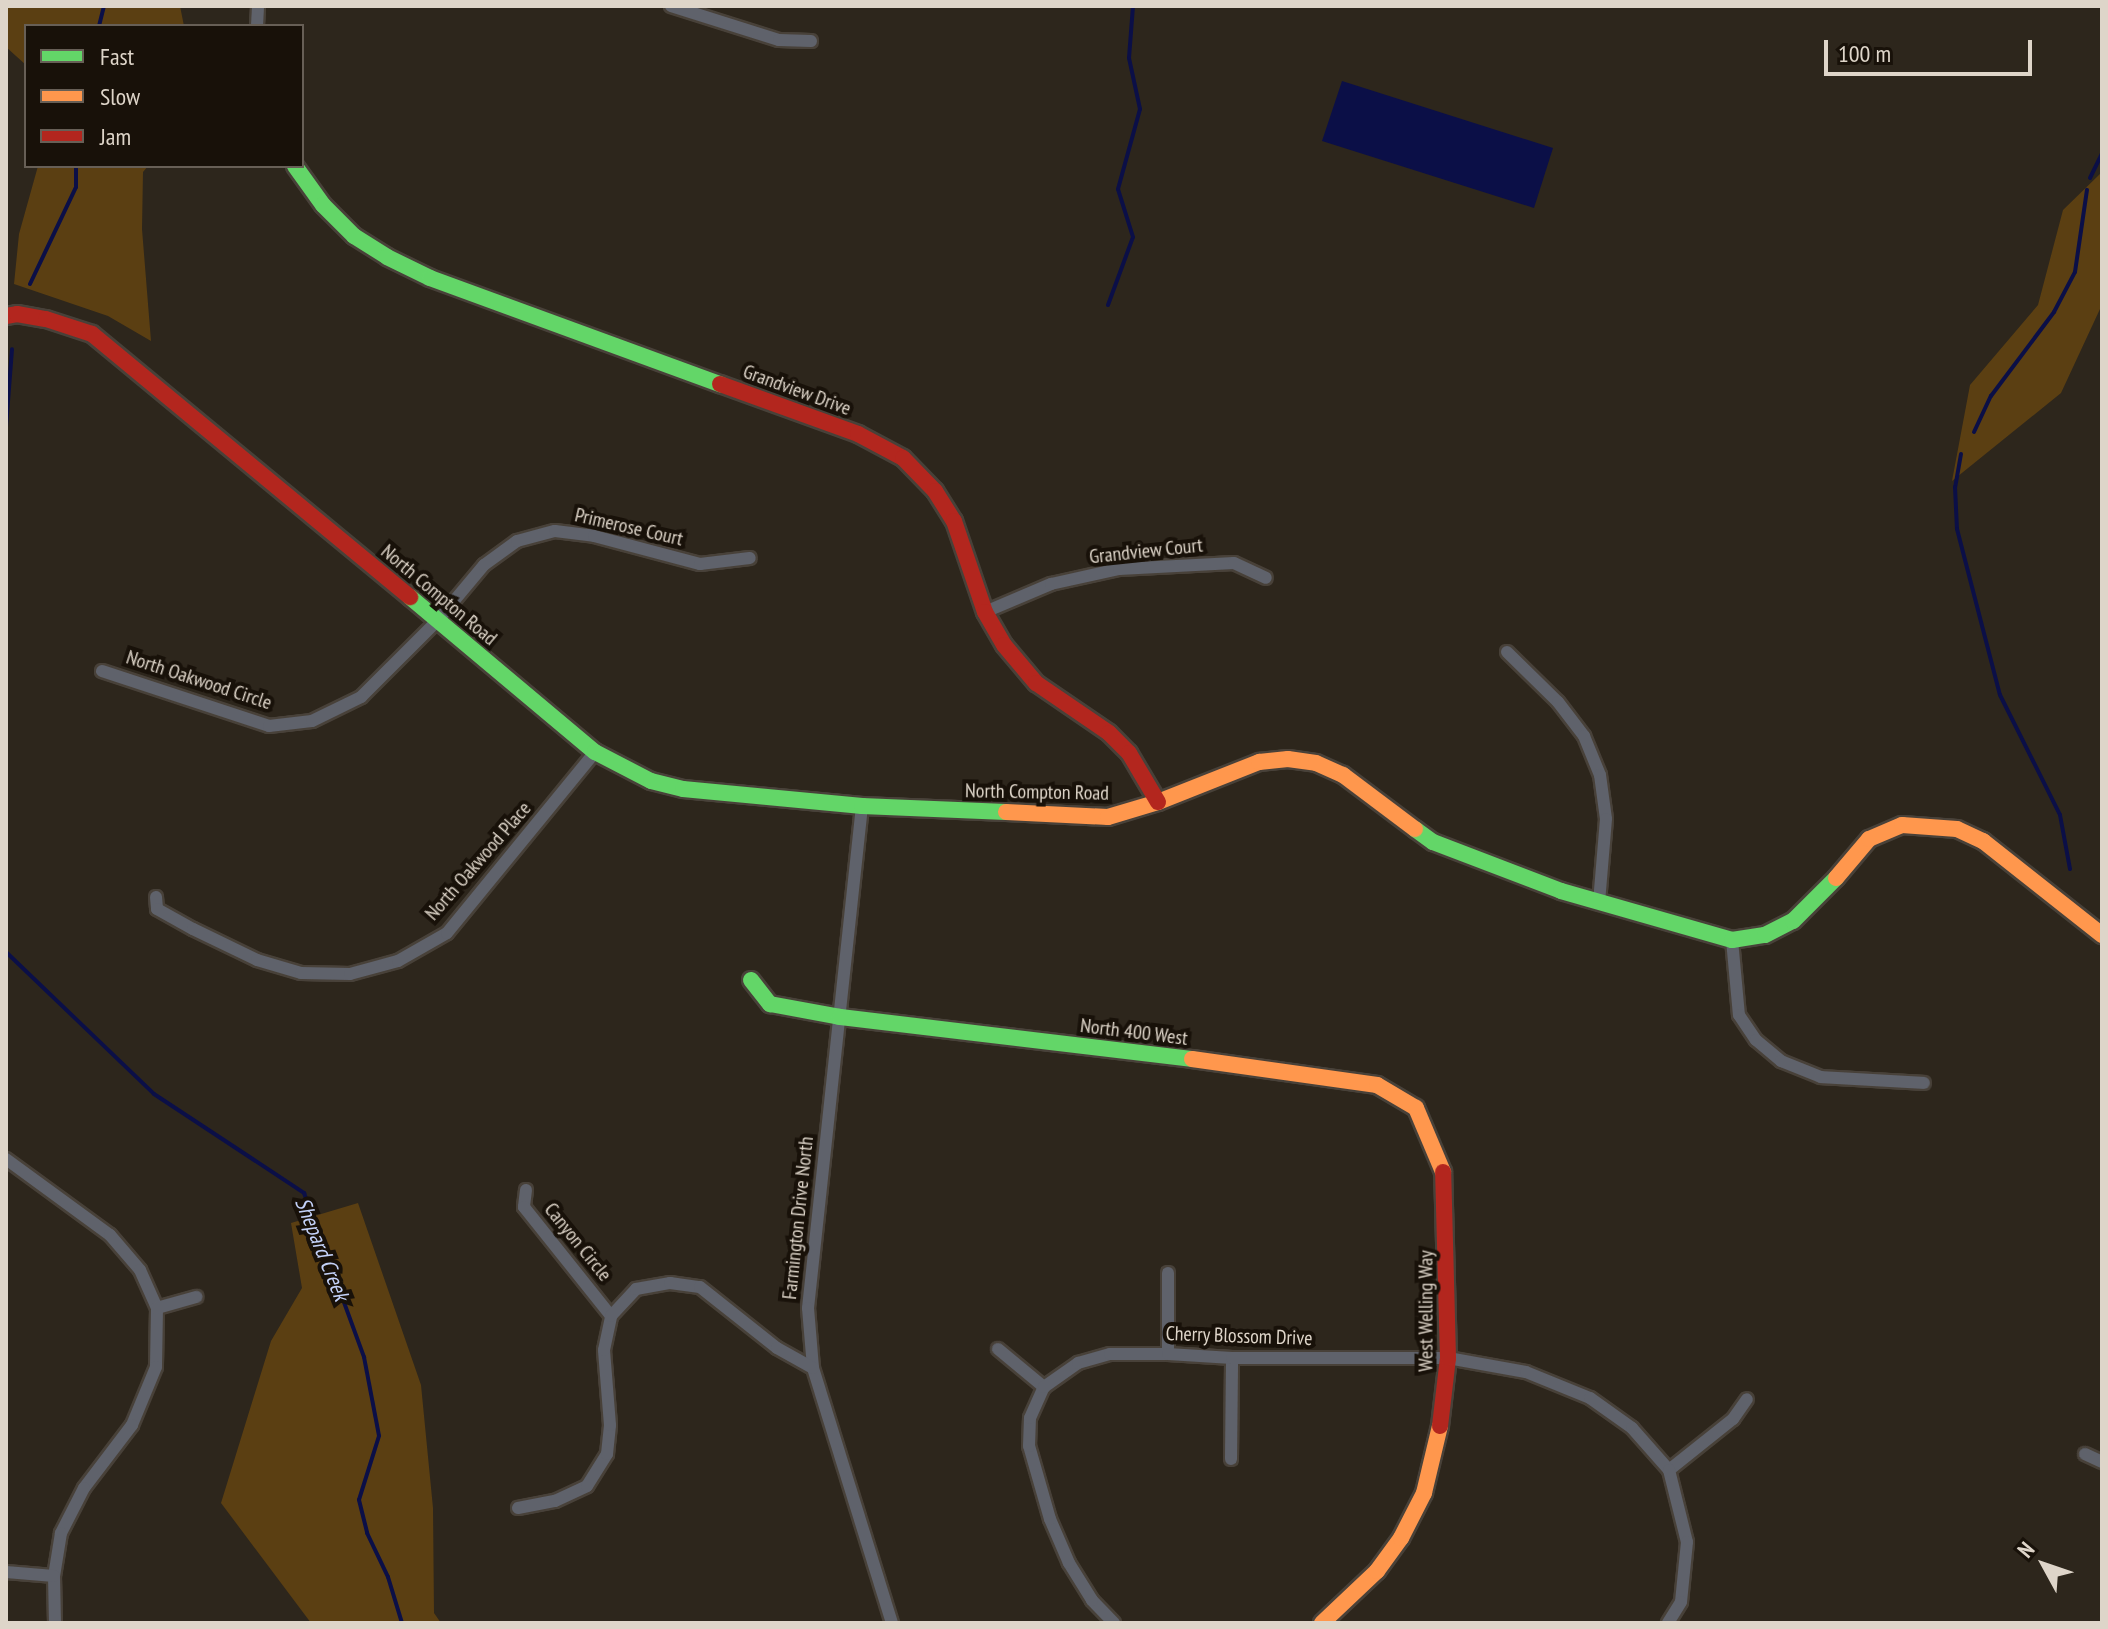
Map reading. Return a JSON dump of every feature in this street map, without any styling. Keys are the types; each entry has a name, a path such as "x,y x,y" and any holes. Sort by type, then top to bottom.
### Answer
{"street":[{"path":"671,6 779,40 811,41"},
{"name":"Grandview Drive","path":"296,168 323,205 354,236 408,268 858,434 903,458 935,491 954,521 985,612 1004,645 1036,683 1109,733 1129,753 1158,802"},
{"name":"North Compton Road","path":"6,316 17,314 46,319 92,334 129,361 595,752 624,770 683,789 862,806 1108,817 1158,802 1259,762 1288,759 1316,763 1343,775 1433,842 1561,891 1732,940 1765,935 1793,921 1819,898 1869,839 1902,825 1957,829 1983,841 2102,935"},
{"name":"Primerose Court","path":"438,620 484,565 517,541 555,531 594,536 700,564 750,558"},
{"name":"Grandview Court","path":"985,612 1051,584 1119,569 1234,563 1266,578"},
{"name":"North Oakwood Circle","path":"102,671 269,726 312,721 361,697 438,620"},
{"path":"1507,652 1558,702 1584,736 1600,775 1606,819 1599,902"},
{"name":"North Oakwood Place","path":"156,897 157,909 193,929 257,960 301,973 350,974 398,961 447,933 595,752"},
{"name":"Farmington Drive North","path":"862,806 808,1308 813,1368 892,1623"},
{"path":"1732,940 1739,1015 1756,1040 1781,1061 1821,1077 1924,1083"},
{"name":"North 400 West","path":"751,980 770,1004 840,1017 1332,1076 1377,1085 1416,1108"},
{"name":"West Welling Way","path":"1322,1623 1377,1571 1401,1538 1424,1493 1439,1439 1448,1358 1443,1169 1416,1108"},
{"path":"6,1159 110,1235 140,1270 157,1308 156,1367 132,1425 84,1488 61,1533 54,1576 55,1623"},
{"name":"Canyon Circle","path":"526,1190 524,1207 611,1316"},
{"path":"1168,1273 1168,1354"},
{"path":"518,1508 555,1501 587,1486 607,1454 610,1425 604,1350 611,1316 636,1289 670,1283 700,1287 777,1348 813,1368"},
{"path":"157,1308 196,1297"},
{"path":"998,1349 1044,1387 1030,1418 1029,1446 1037,1478 1069,1563 1092,1600 1114,1623"},
{"name":"Cherry Blossom Drive","path":"1044,1387 1065,1370 1093,1357 1168,1354 1232,1358 1448,1358 1526,1372 1590,1398 1632,1428 1669,1470"},
{"path":"1231,1459 1232,1358"},
{"path":"1668,1623 1681,1602 1687,1542 1669,1470 1733,1419 1747,1399"},
{"path":"2085,1454 2102,1462"},
{"path":"6,1572 54,1576"}],"shaded area":[{"path":"6,6 180,6 184,24 24,24 24,63 6,47"},
{"path":"1342,81 1553,148 1534,208 1322,141"},
{"path":"37,168 146,168 143,172 142,229 151,341 108,316 14,284 19,234"},
{"path":"2102,172 2100,309 2061,393 1952,481 1970,385 2038,305 2063,210"},
{"path":"358,1203 421,1385 433,1508 434,1613 441,1623 311,1623 221,1503 271,1341 302,1288 291,1223"}],"waterway":[{"name":"Shepard Creek","path":"100,24 104,6"},
{"path":"1108,305 1133,237 1118,189 1140,109 1129,58 1133,6"},
{"path":"2090,178 2102,153"},
{"name":"Shepard Creek","path":"30,284 76,187 76,168"},
{"path":"1974,432 1991,396 2054,312 2075,272 2087,190"},
{"name":"Shepard Creek","path":"6,427 12,349"},
{"path":"1961,454 1955,487 1957,529 2000,695 2060,815 2070,869"},
{"name":"Shepard Creek","path":"6,952 154,1094 304,1193 364,1357 379,1436 359,1500 367,1533 388,1577 402,1623"}],"traffic: fast":[{"path":"296,168 323,205 354,236 387,257 430,278 720,384"},
{"path":"410,597 595,752 651,781 683,789 862,806 1006,812"},
{"path":"1415,829 1433,842 1561,891 1732,940 1765,935 1793,921 1836,878"},
{"path":"751,980 770,1004 840,1017 1192,1059"}],"traffic: slow":[{"path":"1006,812 1108,817 1158,802 1259,762 1288,759 1316,763 1343,775 1415,829"},
{"path":"1836,878 1869,839 1902,825 1957,829 1983,841 2102,935"},
{"path":"1192,1059 1377,1085 1416,1108 1443,1172"},
{"path":"1322,1623 1377,1571 1401,1538 1424,1493 1440,1426"}],"traffic: jam":[{"path":"6,316 17,314 46,319 92,334 410,597"},
{"path":"720,384 858,434 903,458 935,491 954,521 985,612 1004,645 1036,683 1109,733 1129,753 1158,802"},
{"path":"1440,1426 1448,1358 1443,1172"}]}
